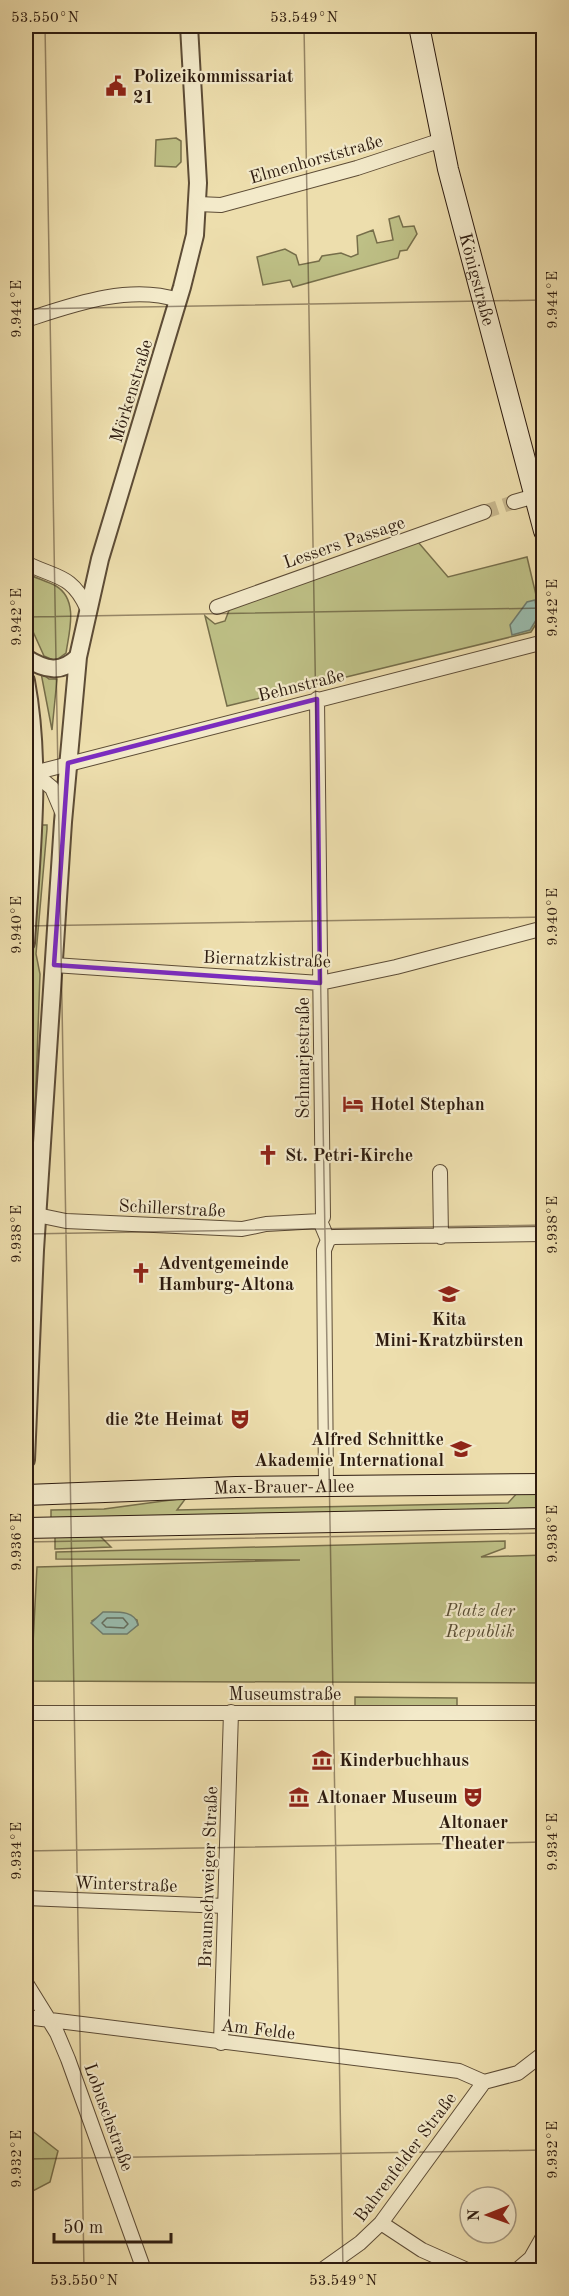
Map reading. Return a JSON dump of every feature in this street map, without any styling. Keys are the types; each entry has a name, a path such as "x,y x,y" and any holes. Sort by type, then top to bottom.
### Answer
{"main road":[{"name":"Königstraße","path":"419,26 430,69 442,140 543,531"},
{"name":"Max-Brauer-Allee","path":"26,1495 326,1486 543,1484"},
{"name":"Max-Brauer-Allee","path":"26,1528 543,1518"}],"street":[{"name":"Mörkenstraße","path":"26,1460 35,1250 31,1210 54,965 63,814 78,657 87,608 195,235 198,204 189,26"},
{"name":"Elmenhorststraße","path":"198,204 221,205 357,168 442,140"},
{"path":"26,320 83,302 145,296 164,296 178,300"},
{"path":"514,502 535,496"},
{"name":"Lessers Passage","path":"217,607 484,512"},
{"path":"26,562 68,580 78,590 87,608"},
{"name":"Behnstraße","path":"30,774 543,642"},
{"path":"26,658 43,667 56,669 65,667 78,657"},
{"path":"26,681 32,721 26,943"},
{"name":"Schmarjestraße","path":"317,699 323,1217 320,1221 328,1240"},
{"path":"30,774 52,788 63,814"},
{"name":"Biernatzkistraße","path":"54,965 320,983 396,967 543,928"},
{"path":"440,1172 441,1237"},
{"name":"Schillerstraße","path":"31,1210 66,1221 226,1229 320,1221"},
{"path":"26,1233 35,1250"},
{"path":"326,1486 324,1250 328,1240 333,1237 543,1234"},
{"name":"Braunschweiger Straße","path":"221,2043 231,1712"},
{"name":"Museumstraße","path":"26,1713 543,1713"},
{"name":"Winterstraße","path":"26,1898 225,1906"},
{"name":"Lobuschstraße","path":"26,1983 68,2059 144,2271"},
{"name":"Am Felde","path":"26,2017 459,2071 484,2082"},
{"path":"484,2082 518,2073 543,2053"},
{"name":"Bahrenfelder Straße","path":"322,2271 360,2243 381,2223 484,2082"},
{"path":"381,2223 422,2250 468,2271"},
{"path":"517,2271 531,2258 543,2235"}],"highlighted area":[{"path":"317,699 320,983 54,965 68,763"}],"green space":[{"path":"176,138 181,141 181,162 176,167 155,166 156,140"},
{"path":"399,216 403,227 414,226 417,234 407,250 400,251 398,258 293,287 290,280 263,285 257,257 285,249 296,255 299,265 319,261 322,256 341,253 351,257 358,254 357,236 373,230 377,243 393,240 389,219"},
{"path":"418,542 448,577 527,557 541,616 531,632 227,706 205,616 215,624 225,621 231,605"},
{"path":"26,573 56,586 68,599 71,617 66,653 55,661 44,656 26,616"},
{"path":"41,673 49,679 57,679 52,730"},
{"path":"40,825 47,825 47,829 36,954 40,974 33,1168 26,1167 33,1062 28,1030"},
{"path":"519,1491 544,1491 543,1508 51,1519 51,1510 104,1509 186,1498 177,1510 508,1503"},
{"path":"100,1536 111,1547 55,1549 55,1537"},
{"name":"Platz der Republik","path":"505,1541 505,1548 481,1557 543,1555 543,1683 31,1681 37,1567 300,1560 56,1559 56,1552","holes":["101,1615 129,1616 137,1620 138,1625 132,1629 98,1628 92,1621"]},
{"path":"355,1697 457,1698 457,1707 355,1706"},
{"path":"26,2126 58,2151 50,2182 31,2192 26,2189"}],"water":[{"path":"535,600 538,617 530,630 512,635 510,625 527,602"},
{"path":"103,1612 129,1614 138,1625 127,1634 103,1634 91,1623"}],"tunnel":[{"path":"484,512 514,502"}],"place":[{"name":"Polizeikommissariat 21","path":"116,86"},
{"name":"Hotel Stephan","path":"353,1104"},
{"name":"St. Petri-Kirche","path":"268,1155"},
{"name":"Adventgemeinde Hamburg-Altona","path":"141,1273"},
{"name":"Kita Mini-Kratzbürsten","path":"449,1294"},
{"name":"die 2te Heimat","path":"240,1419"},
{"name":"Alfred Schnittke Akademie International","path":"461,1449"},
{"name":"Kinderbuchhaus","path":"322,1760"},
{"name":"Altonaer Museum","path":"299,1797"},
{"name":"Altonaer Theater","path":"473,1797"}]}
